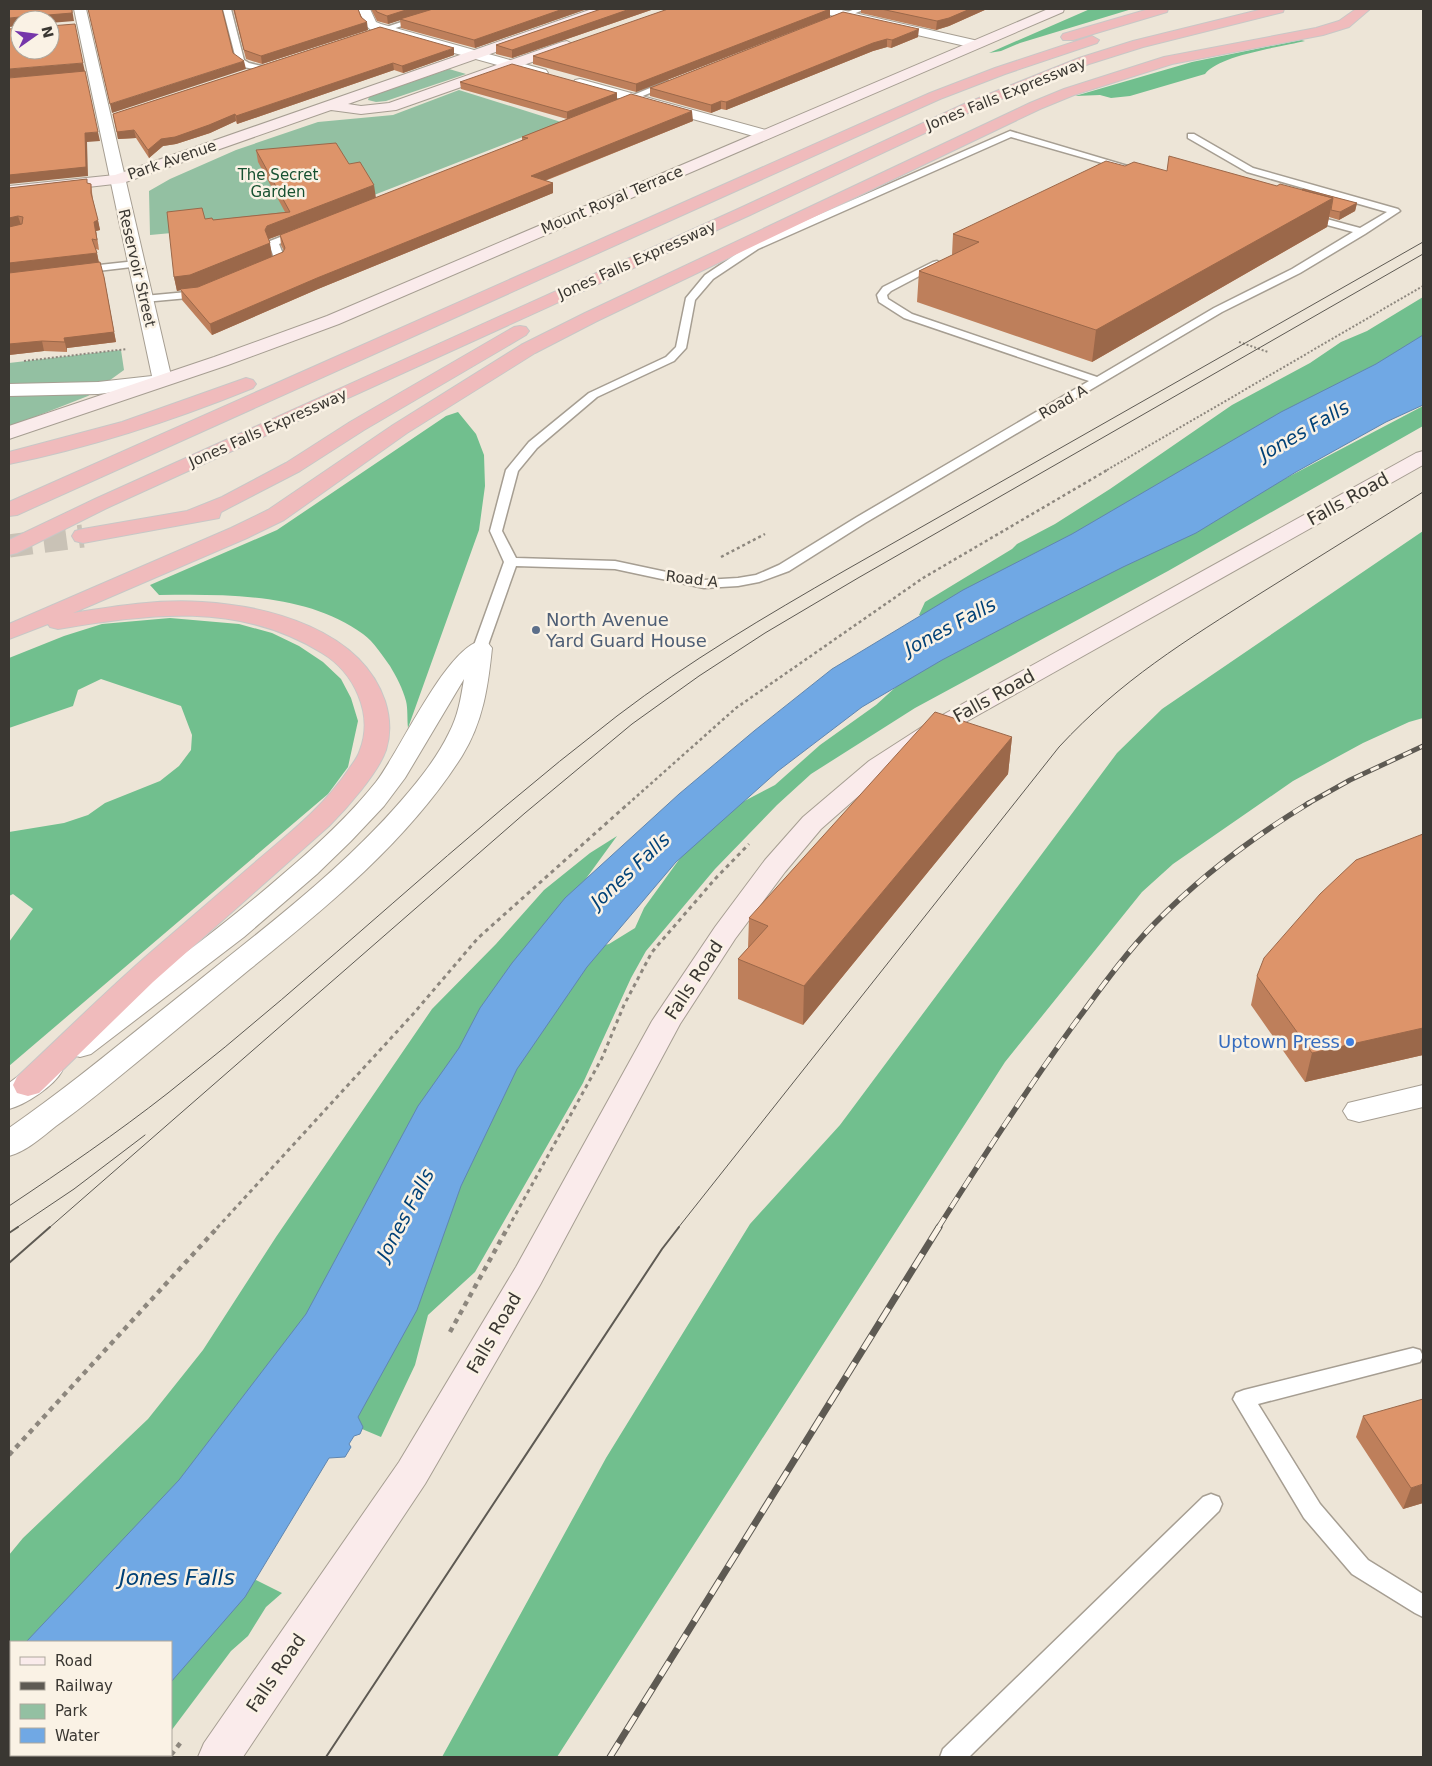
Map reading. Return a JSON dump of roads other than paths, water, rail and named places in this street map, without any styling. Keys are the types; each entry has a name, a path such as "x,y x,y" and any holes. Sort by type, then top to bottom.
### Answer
{"highway":[{"name":"Jones Falls Expressway","path":"9,548 102,503 744,212 969,106 1084,61 1138,44 1278,9"},
{"path":"13,630 238,533 276,514 400,429 528,349 591,317 1027,110 1131,71 1306,29 1329,19 1342,9"},
{"path":"1209,52 1318,32 1344,24 1364,9"},
{"name":"Jones Falls Expressway","path":"9,510 935,96 1167,14"},
{"path":"193,516 229,501 293,467 391,406 524,329 672,258 744,212"},
{"path":"9,458 125,429 194,406 343,344 612,240"},
{"path":"83,536 267,501 319,485"},
{"path":"13,630 155,609 189,608 262,618 293,628 319,640 348,661 365,685 374,706 377,728 373,750 355,781 320,822 143,974 19,1092"}],"street":[{"name":"Reservoir Street","path":"80,9 79,26 91,76 108,119 117,180 162,380"},
{"path":"364,9 371,24 383,29 764,134"},
{"name":"Park Avenue","path":"9,191 117,180 604,9"},
{"path":"821,9 974,44"},
{"name":"Mount Royal Terrace","path":"9,432 221,361 333,320 1058,9"},
{"name":"Park Avenue","path":"330,105 361,110 391,107 582,40"},
{"name":"Mount Royal Terrace","path":"9,390 98,388 162,380"},
{"name":"Falls Road","path":"219,1757 412,1473 528,1276 667,1021 725,932 775,866 812,822 878,766 937,728 1423,457"},
{"path":"19,1092 214,946 313,865 371,804 398,770 448,684 480,648"},
{"path":"9,1144 57,1111 224,976 343,876 385,837 441,768 463,732 476,685 480,648"},
{"path":"1359,1111 1423,1096"}],"lane":[{"path":"226,9 240,61 246,65 267,67 244,75"},
{"path":"359,37 448,9"},
{"path":"826,22 861,9"},
{"path":"610,106 683,78"},
{"path":"480,648 510,562 496,531 512,470 533,445 593,395 670,359 681,348 690,300 709,277 728,263 754,247 1010,134 1133,169"},
{"name":"Road A","path":"510,562 615,565 704,584 738,582 759,578 784,568 860,520 1218,310 1296,271 1395,211 1250,170 1190,136"},
{"path":"1113,177 1133,169"},
{"path":"1297,214 1362,232"},
{"path":"255,270 280,259 274,243 310,228"},
{"path":"948,259 887,289 882,295 883,300 908,316 1098,381"},
{"path":"73,271 136,264"},
{"path":"144,300 195,294 212,287"},
{"path":"1413,1356 1244,1399 1312,1511 1360,1567 1423,1606"},
{"path":"952,1757 1211,1504"}],"water":[{"name":"Jones Falls","path":"1423,335 1423,405 1386,422 1296,472 1196,533 1026,616 942,660 862,707 778,771 676,862 587,967 517,1069 461,1186 417,1310 358,1417 363,1427 360,1434 354,1436 349,1444 351,1447 345,1457 329,1458 245,1597 172,1681 172,1641 27,1641 179,1480 306,1314 418,1106 459,1048 480,1008 512,963 565,898 679,794 832,669 963,590 1072,534 1281,412 1376,364"},
{"path":"9,1662 10,1756 106,1756 9,1757"}],"tunnel":[{"path":"9,546 83,536"}],"tram line":[{"path":"9,1206 90,1151 168,1093 281,1000 503,808 617,716 672,676 757,622 844,571 1423,242"},
{"path":"49,1228 525,813 632,724 699,676 765,633 858,578 1423,254"},
{"path":"678,1228 1059,747 1082,723 1130,681 1180,645 1423,492"},
{"path":"16,1228 74,1189 145,1135"},
{"path":"9,1233 18,1227"},
{"path":"9,1263 50,1227"},
{"path":"326,1757 662,1249 679,1227"}],"railway":[{"path":"1307,804 1350,780 1423,746"},
{"path":"938,1228 1004,1126 1072,1027 1132,948 1154,924 1208,874 1247,844 1309,803"},
{"path":"610,1757 939,1227"}],"place":[{"name":"North Avenue Yard Guard House","path":"536,630"},
{"name":"Uptown Press","path":"1350,1042"}],"park label":[{"name":"The Secret Garden","path":"278,184"}]}
